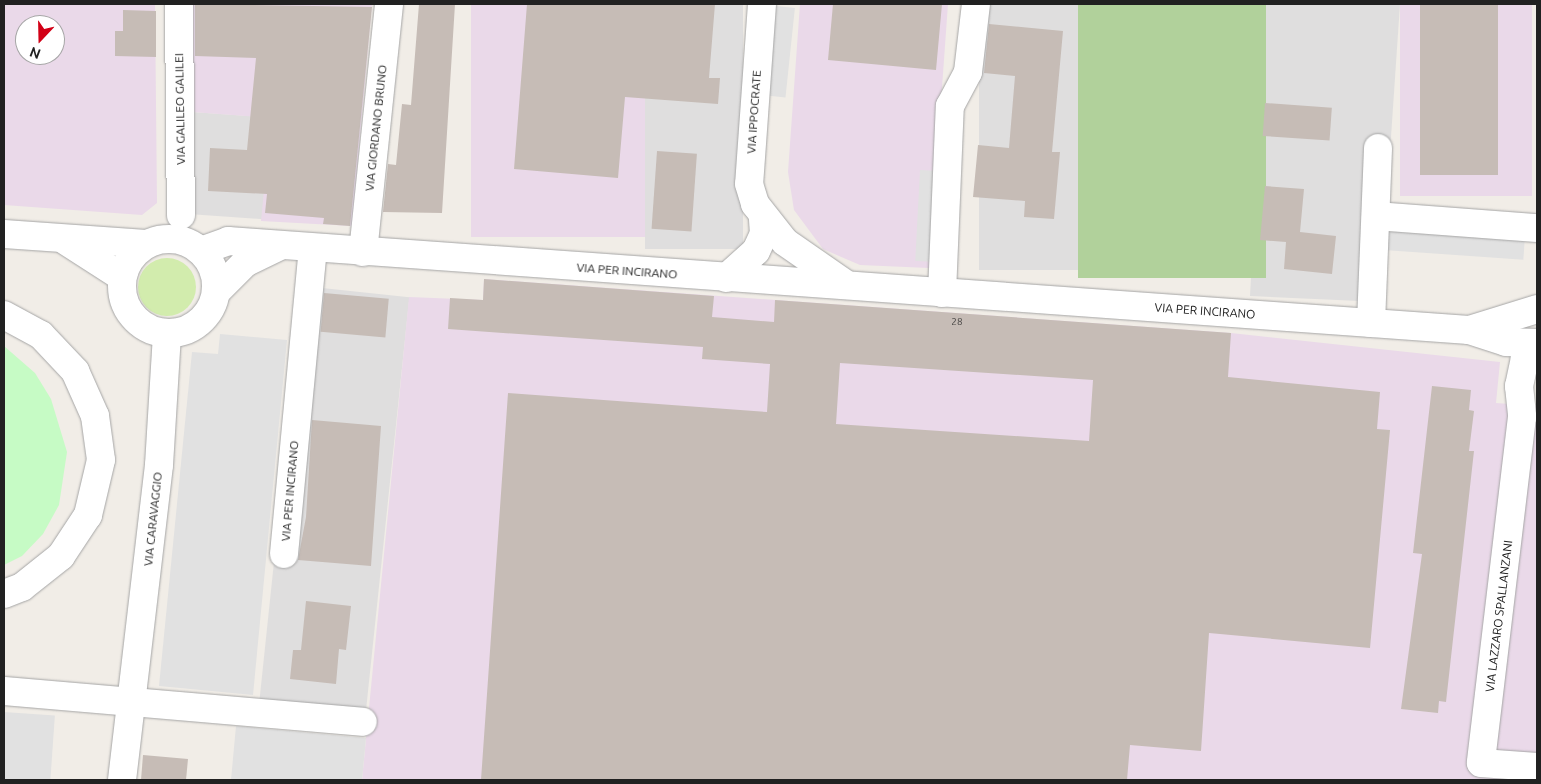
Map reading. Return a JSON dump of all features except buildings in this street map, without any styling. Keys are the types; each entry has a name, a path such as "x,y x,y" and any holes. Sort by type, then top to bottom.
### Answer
{"street":[{"name":"VIA GALILEO GALILEI","path":"177,245 181,215 179,4"},
{"name":"VIA GIORDANO BRUNO","path":"363,252 389,4"},
{"name":"VIA IPPOCRATE","path":"726,278 756,251 764,234 763,218 749,184 762,4"},
{"path":"942,293 950,106 968,72 976,4"},
{"path":"1371,323 1381,216 1378,148"},
{"path":"1381,216 1537,228"},
{"name":"VIA IPPOCRATE","path":"763,218 792,248 848,286"},
{"name":"VIA PER INCIRANO","path":"4,234 65,240 177,245 228,240 280,246 1469,330 1506,342 1537,344"},
{"name":"VIA PER INCIRANO","path":"65,240 122,277"},
{"path":"216,292 214,270 177,245 135,252 122,277 127,309 137,322 167,334 200,323 216,292 246,263 280,246"},
{"name":"VIA PER INCIRANO","path":"284,554 313,248"},
{"name":"VIA PER INCIRANO","path":"1469,330 1537,309"},
{"path":"4,315 41,334 75,371 95,416 101,460 88,515 61,556 22,588 4,594"},
{"name":"VIA CARAVAGGIO","path":"122,780 159,465 167,334"},
{"name":"VIA LAZZARO SPALLANZANI","path":"1537,344 1521,370 1522,412 1482,763 1537,767"},
{"name":"VIA LAZZARO SPALLANZANI","path":"1522,412 1537,389"},
{"path":"4,691 132,704 363,722"}],"shaded area":[{"path":"4,4 155,4 157,203 142,215 4,205"},
{"path":"191,4 372,4 352,226 261,221 271,118 192,112"},
{"path":"471,4 645,4 645,237 471,237"},
{"path":"645,4 743,4 743,249 645,249"},
{"path":"800,4 948,4 929,268 860,265 839,256 823,249 794,210 788,172"},
{"path":"979,4 1078,4 1078,270 979,270"},
{"path":"1266,4 1400,4 1387,196 1360,301 1250,296"},
{"path":"1400,4 1532,4 1532,196 1400,196"},
{"path":"776,6 795,8 785,97 767,96"},
{"path":"192,112 271,118 264,219 185,214"},
{"path":"920,170 938,171 933,262 915,261"},
{"path":"1385,231 1525,241 1523,260 1384,250"},
{"path":"484,279 1231,333 1500,362 1496,403 1537,406 1537,780 362,780 409,297 483,300"},
{"path":"303,286 409,297 365,716 259,705"},
{"path":"220,334 287,340 253,695 159,686 192,352 218,354"},
{"path":"4,712 55,716 50,780 4,780"},
{"path":"236,726 366,738 362,780 231,780"}],"green space":[{"path":"1078,4 1266,4 1266,278 1078,278"},
{"path":"161,258 173,258 188,266 196,281 196,293 188,308 173,316 161,316 146,308 138,293 138,281 146,266"},
{"path":"4,346 35,373 51,399 67,452 59,505 43,534 22,556 4,565"}]}
